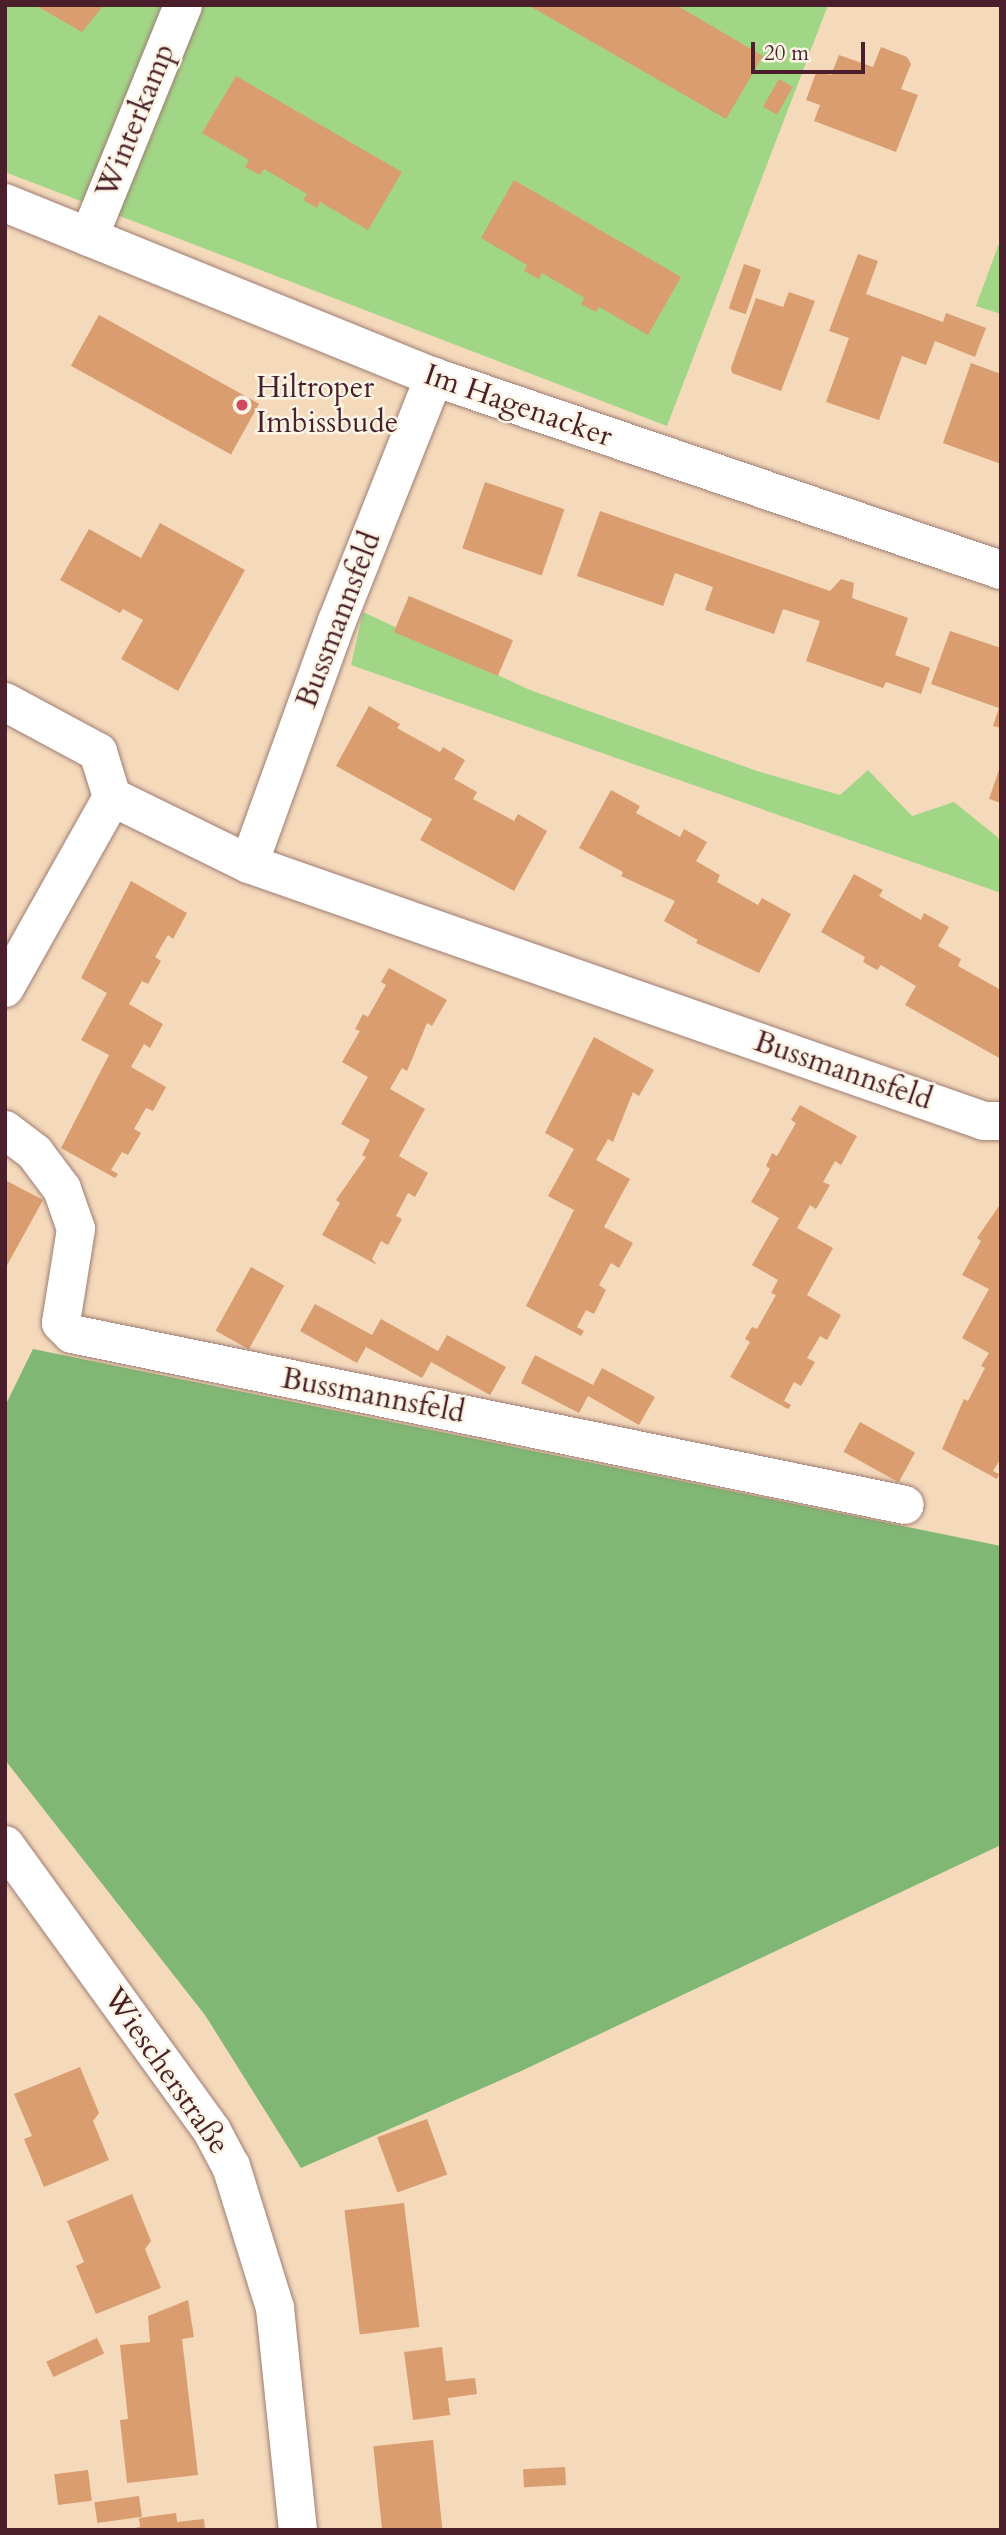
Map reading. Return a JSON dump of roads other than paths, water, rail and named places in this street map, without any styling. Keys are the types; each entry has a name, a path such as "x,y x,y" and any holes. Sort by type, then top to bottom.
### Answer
{"street":[{"name":"Winterkamp","path":"89,237 183,5"},
{"name":"Im Hagenacker","path":"5,203 434,377 1001,570"},
{"name":"Bussmannsfeld","path":"249,864 337,621 434,377"},
{"path":"5,702 98,752 111,797 5,988"},
{"name":"Bussmannsfeld","path":"111,797 249,864 984,1121 1001,1121"},
{"name":"Bussmannsfeld","path":"5,1130 35,1153 62,1189 76,1229 61,1322 72,1334 905,1505"},
{"name":"Wiescherstraße","path":"6,1848 212,2131 231,2166 275,2308 298,2530"}],"place":[{"name":"Hiltroper Imbissbude","path":"242,405"}]}
